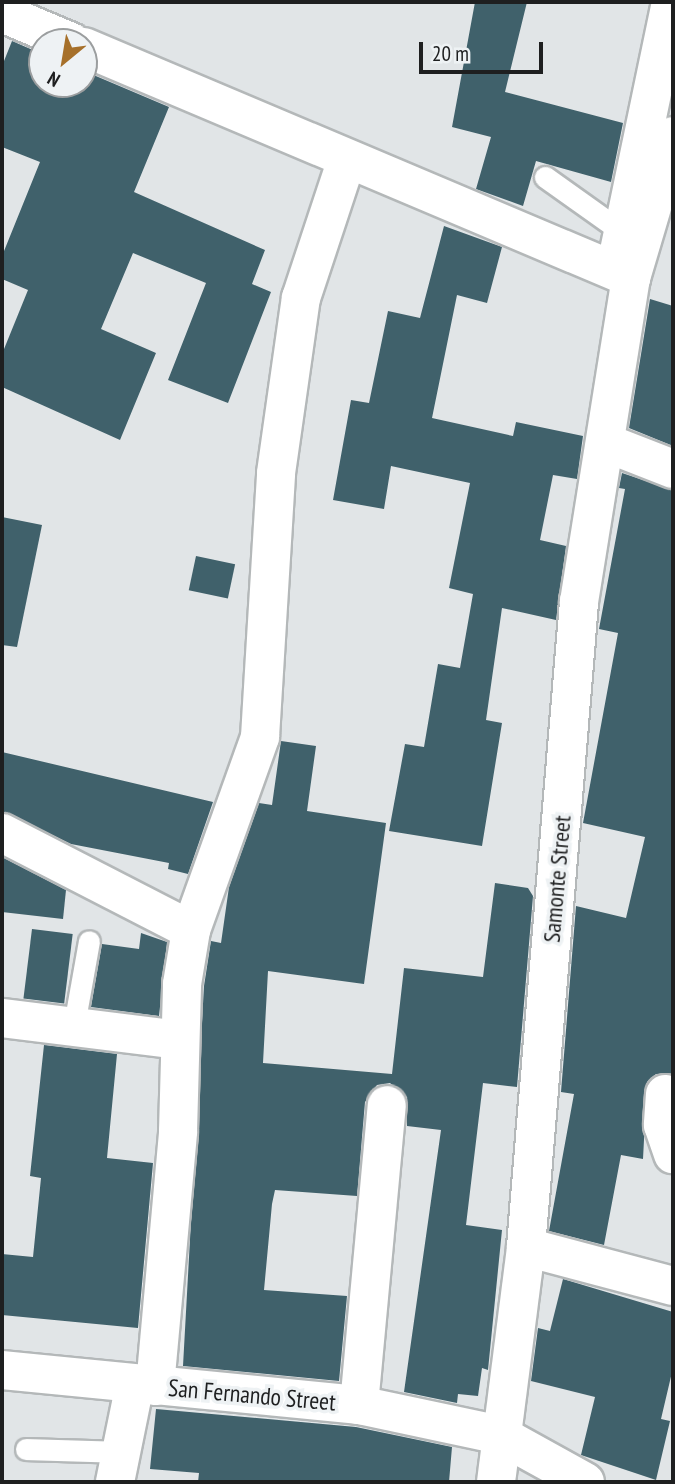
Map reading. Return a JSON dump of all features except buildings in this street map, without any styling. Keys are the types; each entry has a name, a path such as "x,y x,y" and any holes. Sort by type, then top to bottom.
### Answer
{"street":[{"path":"623,275 621,232 671,2"},
{"path":"2,13 38,28"},
{"path":"98,53 623,275"},
{"path":"623,275 673,136"},
{"path":"119,1467 145,1385 178,1131 178,1040 191,930 260,737 276,473 301,298 347,159"},
{"name":"Samonte Street","path":"496,1482 526,1247 579,602 609,444 623,275"},
{"path":"609,444 673,469"},
{"path":"2,833 191,930"},
{"path":"2,1018 178,1040"},
{"path":"665,1094 663,1125 673,1154"},
{"path":"359,1405 387,1105"},
{"path":"526,1247 673,1286"},
{"name":"San Fernando Street","path":"2,1370 359,1405 500,1435 584,1482"}],"lane":[{"path":"545,177 621,232"},
{"path":"74,1025 89,941"},
{"path":"26,1449 119,1467"}]}
